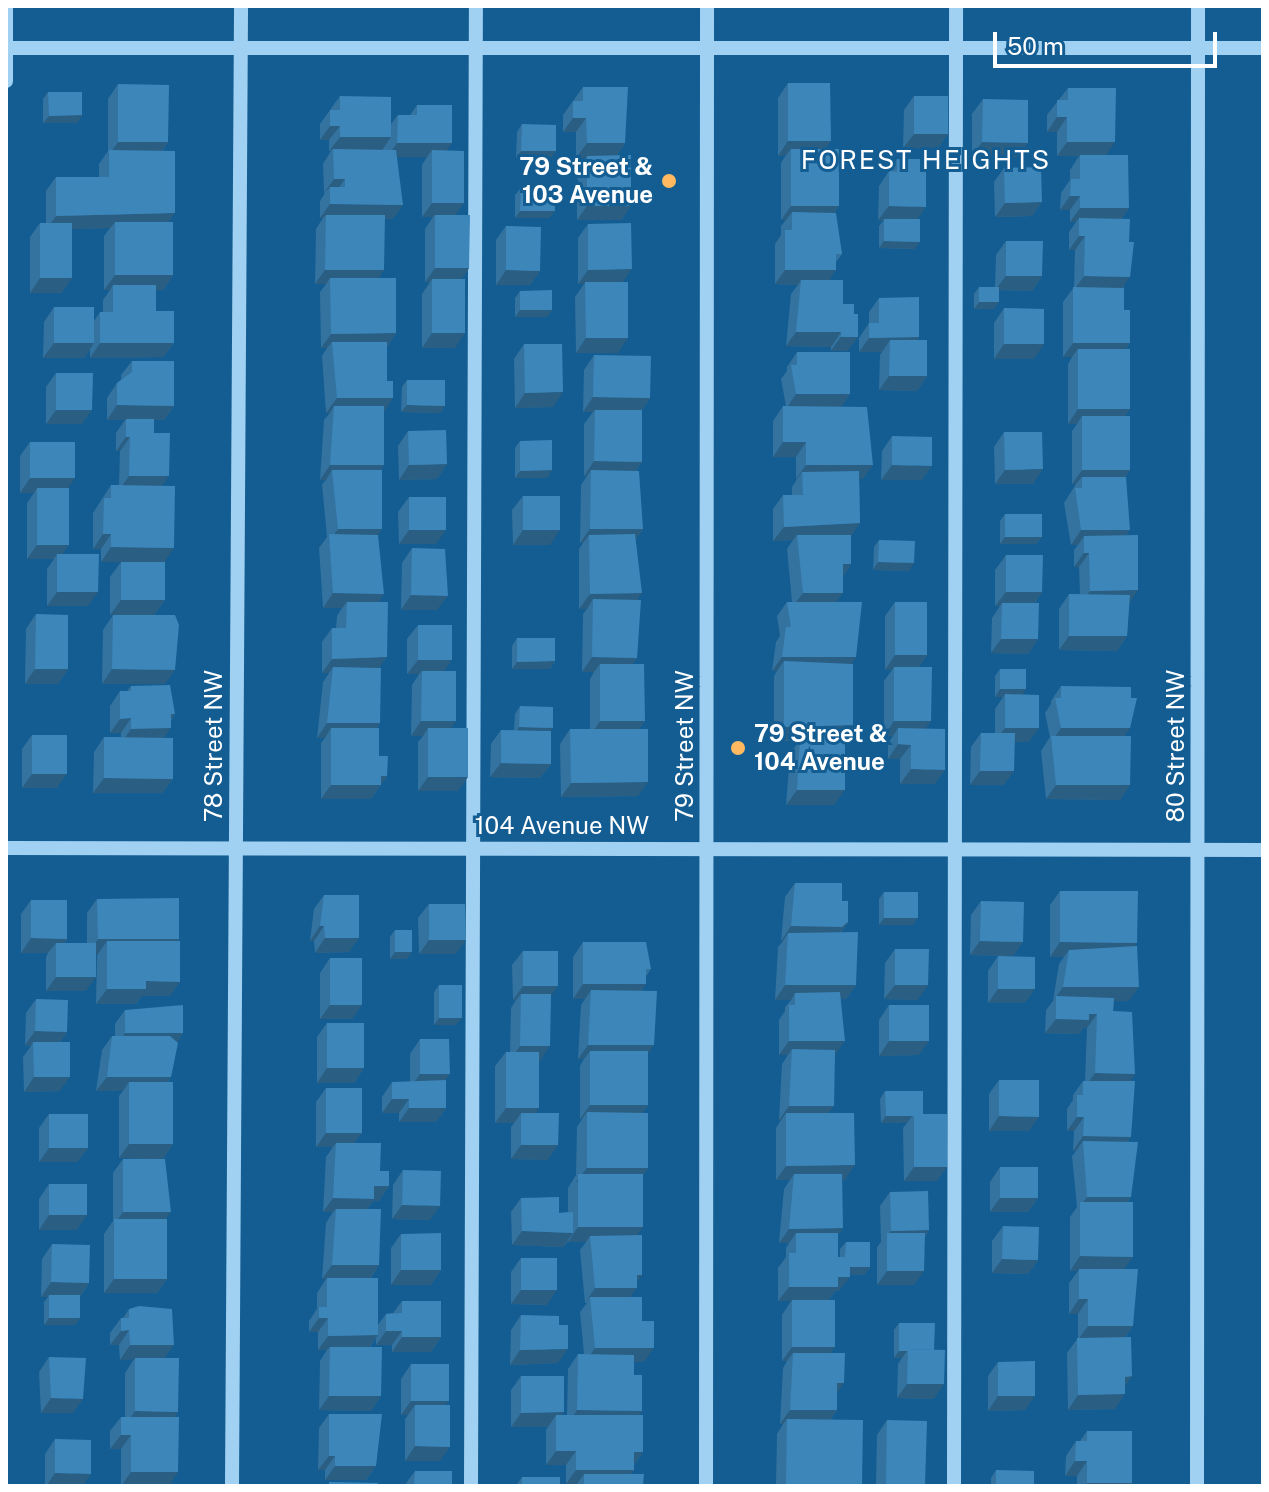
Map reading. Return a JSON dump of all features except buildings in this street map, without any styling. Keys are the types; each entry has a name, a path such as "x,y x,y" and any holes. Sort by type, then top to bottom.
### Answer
{"street":[{"path":"6,6 6,81"},
{"name":"78 Street NW","path":"232,1486 241,6"},
{"path":"471,1486 476,6"},
{"name":"79 Street NW","path":"706,1486 707,6"},
{"path":"954,1486 956,6"},
{"name":"80 Street NW","path":"1197,1486 1198,6"},
{"path":"6,48 1263,48"},
{"name":"104 Avenue NW","path":"6,848 1263,850"}],"place":[{"name":"79 Street & 103 Avenue","path":"669,181"},
{"name":"79 Street & 104 Avenue","path":"738,748"}],"district":[{"name":"FOREST HEIGHTS","path":"926,160"}]}
